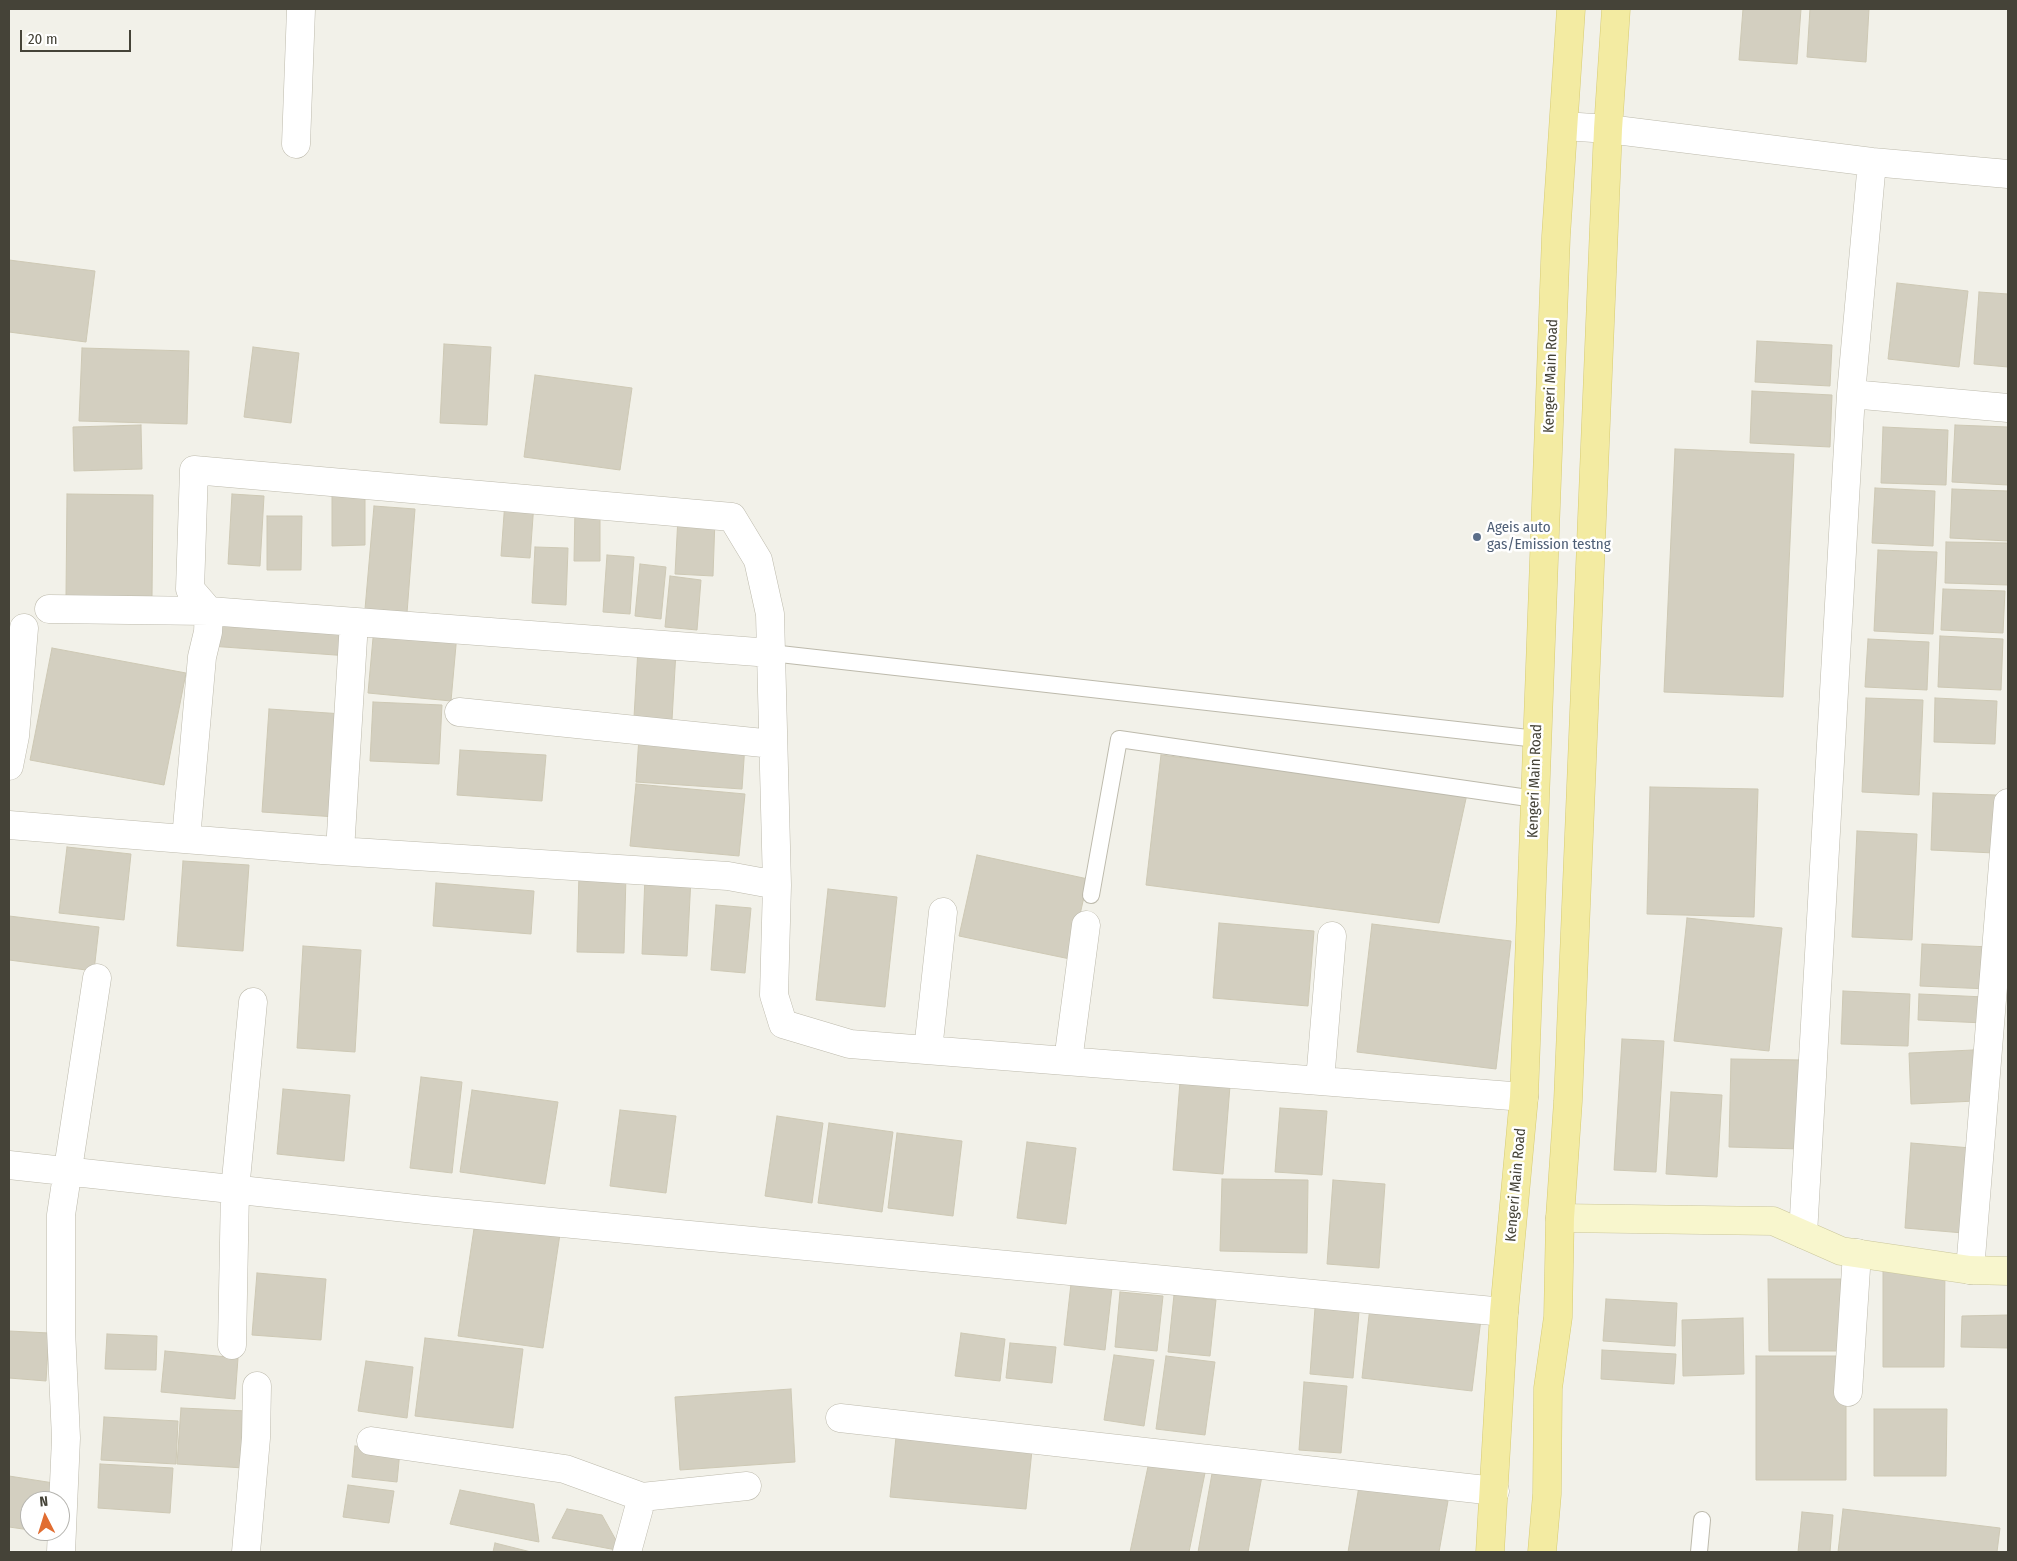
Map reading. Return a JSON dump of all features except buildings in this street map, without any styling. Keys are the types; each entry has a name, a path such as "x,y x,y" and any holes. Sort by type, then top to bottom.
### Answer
{"main road":[{"name":"Kengeri Main Road","path":"1490,1552 1504,1312 1524,1097 1556,236 1571,9"},
{"path":"1542,1552 1547,1494 1548,1388 1558,1317 1560,1218 1570,1061 1608,129 1616,9"}],"street":[{"path":"296,144 301,9"},
{"path":"1564,126 1608,129 1872,162 2008,174"},
{"path":"1803,1234 1850,394 1872,162"},
{"path":"1850,394 2008,408"},
{"path":"186,839 202,657 208,632 209,611 190,589 194,470 732,517 758,560 770,614 777,885 774,995 783,1024 850,1044 1524,1097"},
{"path":"49,609 209,611 771,653"},
{"path":"340,851 354,622"},
{"path":"9,766 15,736 24,628"},
{"path":"459,712 773,744"},
{"path":"1970,1270 2008,804"},
{"path":"9,825 340,851 728,876 777,885"},
{"path":"928,1050 943,912"},
{"path":"1068,1061 1086,925"},
{"path":"1320,1081 1332,936"},
{"path":"61,1552 66,1438 61,1330 61,1215 97,978"},
{"path":"232,1344 235,1190 253,1002"},
{"path":"9,1165 425,1210 1504,1312"},
{"path":"1560,1218 1773,1222 1841,1251 1970,1270 2008,1271"},
{"path":"1848,1392 1856,1253"},
{"path":"246,1552 256,1438 257,1386"},
{"path":"840,1418 1494,1491"},
{"path":"371,1441 565,1469 642,1497 747,1486"},
{"path":"627,1552 642,1497"}],"lane":[{"path":"771,653 1537,739"},
{"path":"1091,895 1119,739 1535,799"},
{"path":"1699,1552 1702,1520"}],"place":[{"name":"Ageis auto gas/Emission testng","path":"1477,537"}]}
